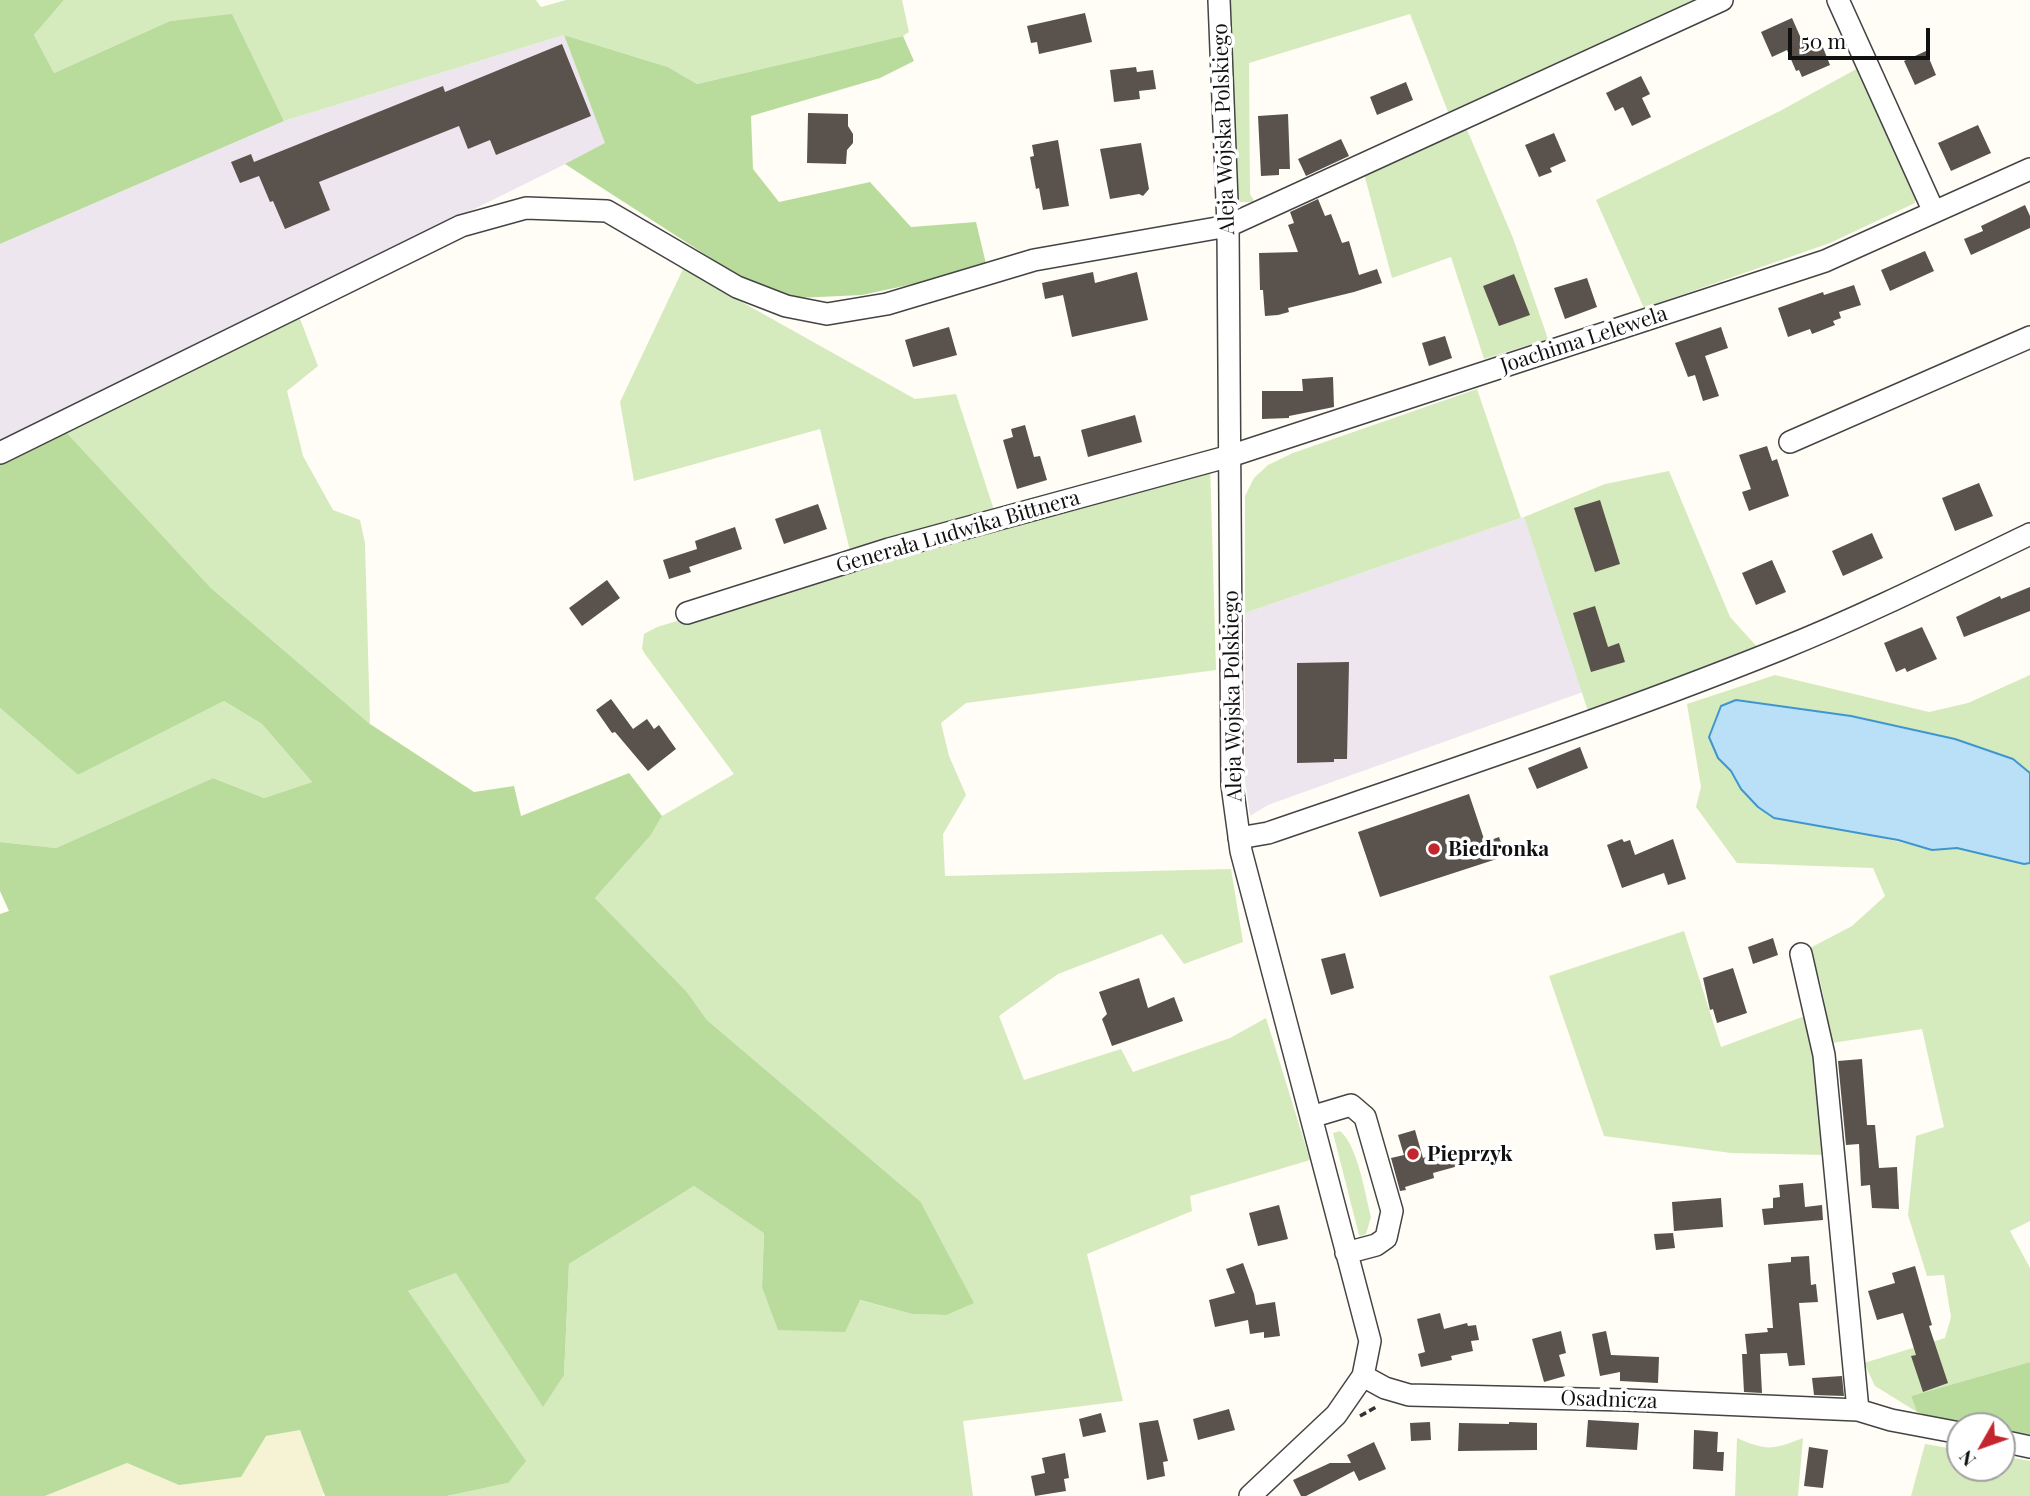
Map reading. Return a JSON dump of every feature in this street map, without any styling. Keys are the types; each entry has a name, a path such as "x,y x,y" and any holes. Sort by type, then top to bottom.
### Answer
{"street":[{"name":"Aleja Wojska Polskiego","path":"1219,0 1228,226 1232,785 1239,838 1370,1341 1363,1376 1336,1415 1250,1496"},
{"path":"0,453 461,226 526,208 607,211 737,287 786,306 827,314 887,303 1034,260 1228,226 1722,0"},
{"path":"1838,0 1934,212"},
{"name":"Joachima Lelewela","path":"1230,456 1825,261 2030,169"},
{"path":"1790,442 2030,337"},
{"name":"Generała Ludwika Bittnera","path":"687,613 889,549 1230,456"},
{"path":"1239,838 1268,832 1492,756 1781,649 1868,612 2030,534"},
{"path":"1801,954 1824,1055 1858,1410"},
{"path":"1311,1117 1351,1105 1365,1117 1392,1211 1386,1238 1376,1245 1346,1253"},
{"name":"Osadnicza","path":"1363,1376 1385,1388 1409,1395 1626,1400 1858,1410 1891,1420 1946,1430"}],"shaded area":[{"path":"564,35 606,144 0,443 0,244 284,121"},
{"path":"1524,517 1583,692 1268,805 1250,816 1245,781 1245,613"},
{"path":"300,1430 324,1492 322,1496 45,1496 127,1463 179,1485 266,1436"}],"green space":[{"path":"0,0 64,0 34,35 54,73 170,21 232,14 284,121 0,244"},
{"path":"64,0 536,0 541,7 566,0 902,0 909,32 903,36 697,84 668,67 564,35 284,121 232,15 170,21 54,73 34,35"},
{"path":"1229,0 1701,0 1450,117 1410,14 1249,63 1250,194 1255,202 1234,202"},
{"path":"564,35 668,67 697,84 903,36 914,61 880,78 751,116 753,169 779,202 870,182 911,227 976,222 987,268 862,295 797,298 737,275 565,164 605,143"},
{"path":"1860,67 1916,193 1915,203 1830,243 1644,308 1596,200 1780,111"},
{"path":"1465,125 1513,238 1548,339 1484,359 1451,257 1392,278 1363,170"},
{"path":"683,269 915,399 956,394 994,510 851,555 820,429 634,481 620,402"},
{"path":"299,316 318,366 287,391 303,456 333,510 360,520 365,543 370,724 211,588 65,431"},
{"path":"1477,389 1521,518 1245,613 1245,496 1254,478 1268,465 1293,453"},
{"path":"65,431 211,588 370,724 474,792 514,786 521,816 629,773 662,816 651,835 595,898 687,992 707,1020 920,1201 974,1303 946,1315 912,1314 860,1300 845,1332 778,1330 762,1287 764,1233 694,1186 569,1264 564,1375 543,1407 456,1273 408,1291 526,1461 508,1483 447,1496 325,1496 300,1430 266,1436 241,1477 179,1485 127,1463 45,1496 0,1496 0,914 9,911 0,891 0,842 56,848 213,778 264,798 312,782 262,724 224,701 78,775 0,708 0,463"},
{"path":"1210,462 1216,670 966,703 941,723 949,756 966,795 943,834 945,876 1231,869 1243,942 1184,964 1162,934 1058,974 999,1016 1024,1080 1121,1049 1133,1072 1230,1038 1266,1018 1310,1160 1190,1196 1192,1211 1087,1254 1123,1401 963,1421 973,1496 447,1496 508,1483 408,1291 456,1273 564,1375 569,1264 694,1186 764,1232 762,1287 859,1300 912,1314 946,1315 920,1201 707,1020 687,992 595,898 651,835 662,816 734,774 645,654 642,649 644,634 657,627"},
{"path":"1669,471 1730,617 1761,651 1589,714 1524,517 1605,484"},
{"path":"1775,675 1929,712 1968,703 2030,675 2030,773 2013,759 1955,739 1850,716 1736,700 1718,758 1758,807 1932,850 1957,848 2024,864 2030,863 2030,1221 2010,1231 2030,1268 2030,1362 1911,1396 1917,1412 1875,1386 1864,1363 1945,1338 1951,1317 1944,1275 1927,1276 1908,1215 1916,1136 1944,1127 1922,1029 1832,1043 1821,984 1810,948 1852,926 1885,896 1873,868 1737,863 1696,807 1701,787 1687,704"},
{"path":"224,701 262,724 312,782 264,798 213,778 56,848 0,842 0,708 78,775"},
{"path":"1684,931 1721,1047 1813,1013 1827,1155 1731,1153 1604,1136 1549,976"},
{"path":"1340,1131 1356,1159 1371,1217 1366,1234 1361,1236 1333,1133"},
{"path":"2030,1362 2030,1440 2016,1438 2016,1412 1946,1412 1946,1421 1917,1412 1911,1396"},
{"path":"1737,1438 1770,1447 1803,1438 1798,1496 1735,1496"},
{"path":"1925,1444 1946,1448 1946,1482 2016,1482 2016,1458 2030,1461 2030,1496 1911,1496"}],"water":[{"path":"1736,700 1851,716 1955,739 2013,759 2030,773 2030,863 2024,864 1957,848 1932,850 1898,840 1774,818 1758,807 1741,789 1731,771 1718,758 1709,737 1721,706"}],"building":[{"path":"1085,13 1092,42 1039,54 1037,42 1031,43 1027,26"},
{"path":"1792,18 1807,52 1822,45 1830,65 1802,77 1799,70 1796,71 1787,50 1772,57 1761,32"},
{"path":"562,44 591,116 496,155 490,140 468,149 459,126 319,182 330,210 285,229 259,176 240,183 231,162 251,154 254,162 443,86 445,92"},
{"path":"1926,51 1936,75 1915,85 1904,61"},
{"path":"1136,67 1137,72 1153,70 1156,89 1139,91 1140,99 1114,102 1110,70"},
{"path":"1641,76 1650,94 1642,98 1651,117 1632,126 1623,107 1615,111 1606,93"},
{"path":"1406,82 1413,100 1377,115 1370,97"},
{"path":"808,113 848,114 853,143 847,150 846,164 807,163"},
{"path":"1288,114 1290,169 1279,169 1279,175 1261,176 1258,116"},
{"path":"1978,125 1991,153 1951,171 1938,143"},
{"path":"1554,133 1566,161 1550,168 1552,172 1539,177 1525,145"},
{"path":"1341,139 1349,156 1306,176 1298,159"},
{"path":"1058,140 1069,206 1043,210 1030,157 1034,156 1032,145"},
{"path":"1141,143 1149,189 1143,196 1139,194 1110,199 1100,149"},
{"path":"1318,199 1325,216 1331,214 1342,243 1349,241 1359,275 1377,269 1382,283 1288,308 1289,312 1265,316 1263,290 1260,290 1259,253 1298,252 1288,225 1294,223 1290,212"},
{"path":"2025,205 2030,216 2030,228 1971,255 1964,239 1983,231 1981,226"},
{"path":"1925,251 1934,271 1890,291 1881,270"},
{"path":"1093,272 1095,283 1137,272 1148,320 1072,337 1063,295 1045,299 1042,283"},
{"path":"1514,274 1530,315 1499,326 1483,286"},
{"path":"1587,278 1597,307 1565,319 1554,288"},
{"path":"1854,285 1861,305 1839,312 1841,318 1833,321 1835,325 1812,334 1810,329 1788,337 1778,308 1823,292 1824,295"},
{"path":"949,327 957,355 913,367 905,340"},
{"path":"1721,327 1728,348 1705,356 1719,396 1703,401 1695,375 1688,377 1675,343"},
{"path":"1445,336 1452,358 1429,366 1422,343"},
{"path":"1333,377 1334,407 1289,418 1262,419 1262,391 1303,391 1302,379"},
{"path":"1135,415 1142,442 1088,457 1081,430"},
{"path":"1025,425 1034,457 1040,456 1047,480 1017,489 1003,440 1013,437 1011,429"},
{"path":"1767,446 1772,461 1777,459 1789,496 1749,511 1742,492 1751,489 1739,455"},
{"path":"1979,483 1993,516 1955,531 1942,498"},
{"path":"1600,500 1620,564 1595,572 1574,508"},
{"path":"818,504 827,529 784,544 775,519"},
{"path":"735,527 742,549 689,567 691,572 669,579 663,560 697,549 695,541"},
{"path":"1872,533 1883,558 1843,576 1832,551"},
{"path":"1772,560 1786,592 1756,605 1742,573"},
{"path":"607,580 620,598 582,626 569,608"},
{"path":"2030,587 2030,611 1964,637 1956,617 2000,596 2001,599"},
{"path":"1595,606 1608,647 1619,643 1625,662 1591,672 1573,613"},
{"path":"1922,627 1937,659 1907,672 1905,668 1896,672 1884,643"},
{"path":"1349,662 1347,759 1297,763 1297,663"},
{"path":"611,699 633,729 647,719 654,729 659,725 676,749 648,771 615,732 612,733 596,710"},
{"path":"1580,747 1588,768 1537,789 1528,768"},
{"name":"Biedronka","path":"1469,794 1485,842 1499,837 1506,856 1380,897 1358,832"},
{"path":"1622,839 1624,842 1630,840 1635,855 1673,839 1686,879 1668,885 1664,873 1622,888 1607,845"},
{"path":"1773,938 1778,955 1753,964 1748,947"},
{"path":"1345,953 1354,988 1331,995 1321,959"},
{"path":"1733,968 1747,1013 1717,1023 1713,1009 1710,1010 1703,978"},
{"path":"1139,978 1148,1008 1174,997 1183,1021 1112,1046 1102,1019 1107,1014 1099,992"},
{"path":"1862,1059 1867,1125 1875,1125 1879,1168 1897,1167 1899,1209 1872,1208 1870,1185 1861,1186 1859,1144 1846,1145 1838,1061"},
{"path":"1415,1130 1423,1158 1458,1149 1462,1165 1433,1173 1434,1178 1400,1191 1391,1158 1404,1155 1398,1135"},
{"path":"1803,1183 1805,1207 1822,1205 1823,1220 1764,1225 1762,1209 1773,1208 1773,1198 1780,1197 1779,1185"},
{"path":"1721,1198 1723,1227 1674,1231 1672,1202"},
{"path":"1279,1205 1288,1239 1258,1246 1249,1213"},
{"path":"1673,1233 1675,1248 1656,1250 1654,1234"},
{"path":"1809,1256 1811,1285 1816,1284 1818,1302 1799,1303 1805,1365 1789,1366 1787,1353 1760,1354 1762,1393 1744,1392 1742,1354 1747,1354 1745,1334 1768,1332 1767,1328 1773,1328 1768,1264 1791,1262 1791,1257"},
{"path":"1243,1263 1256,1305 1275,1302 1280,1336 1264,1338 1264,1332 1250,1334 1248,1320 1215,1327 1209,1300 1235,1293 1226,1269"},
{"path":"1915,1266 1932,1325 1929,1326 1948,1383 1923,1392 1911,1356 1916,1355 1903,1313 1877,1320 1868,1291 1895,1283 1892,1273"},
{"path":"1440,1313 1444,1329 1467,1323 1468,1326 1476,1325 1479,1340 1471,1341 1473,1351 1451,1356 1452,1360 1421,1367 1418,1354 1425,1352 1417,1319"},
{"path":"1561,1331 1566,1353 1559,1355 1565,1376 1544,1382 1532,1339"},
{"path":"1606,1331 1611,1355 1659,1357 1658,1383 1620,1381 1620,1372 1600,1376 1592,1334"},
{"path":"1842,1376 1844,1396 1814,1395 1812,1378"},
{"path":"1229,1409 1235,1430 1198,1440 1193,1419"},
{"path":"1101,1413 1106,1432 1083,1437 1079,1419"},
{"path":"1158,1420 1168,1461 1163,1462 1165,1476 1147,1480 1139,1423"},
{"path":"1588,1420 1639,1423 1637,1450 1586,1447"},
{"path":"1430,1422 1431,1440 1411,1441 1410,1423"},
{"path":"1459,1423 1537,1423 1537,1450 1458,1451"},
{"path":"1694,1430 1718,1432 1717,1452 1724,1452 1723,1471 1693,1469"},
{"path":"1374,1442 1386,1469 1359,1481 1354,1471 1306,1496 1301,1496 1293,1480 1330,1463 1351,1463 1347,1455"},
{"path":"1809,1447 1828,1450 1823,1488 1804,1486"},
{"path":"1065,1453 1069,1478 1064,1479 1066,1491 1035,1496 1031,1476 1045,1473 1042,1458"}],"place":[{"name":"Biedronka","path":"1434,849"},
{"name":"Pieprzyk","path":"1413,1154"}]}
